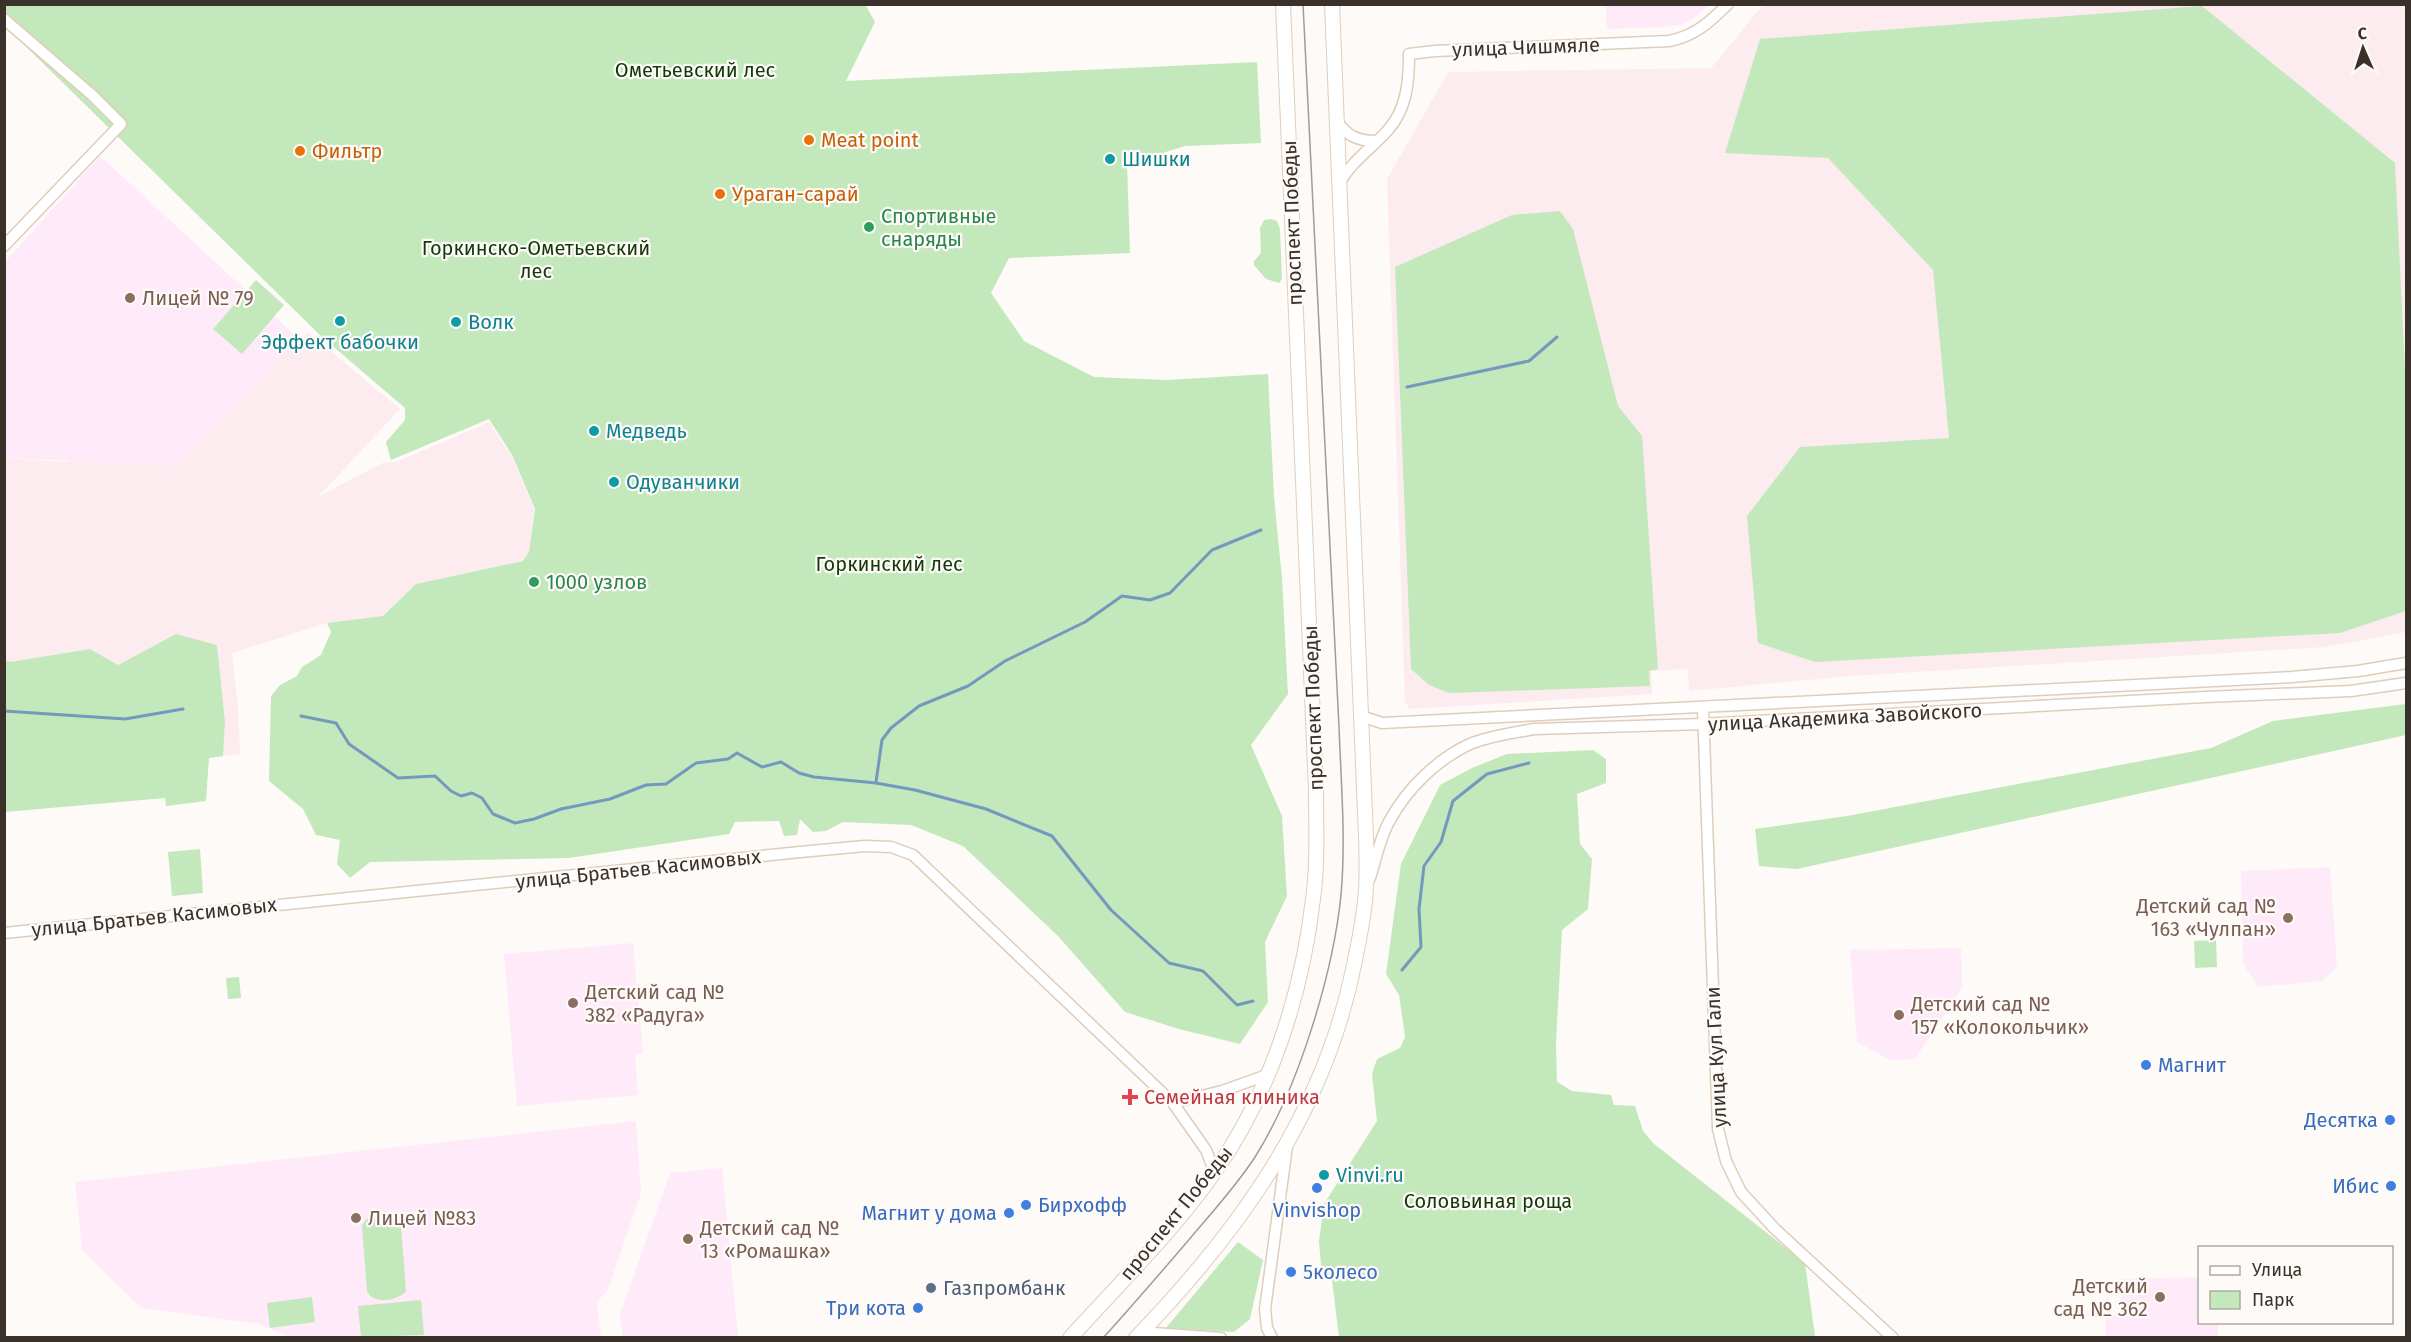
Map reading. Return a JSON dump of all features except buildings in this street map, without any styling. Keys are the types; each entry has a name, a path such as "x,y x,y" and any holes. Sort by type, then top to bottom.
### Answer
{"main road":[{"name":"проспект Победы","path":"1070,1338 1154,1246 1215,1173 1230,1149 1267,1075 1288,1023 1307,948 1314,897 1316,852 1314,730 1283,4"},
{"path":"1138,1335 1206,1260 1259,1192 1287,1146 1334,1043 1349,990 1366,890 1365,788 1360,716 1332,4"}],"street":[{"name":"улица Чишмяле","path":"1340,182 1356,159 1387,131 1403,104 1409,76 1409,54 1676,39 1693,34 1706,26 1728,4"},
{"path":"4,19 92,95 120,124 4,246"},
{"path":"1337,121 1344,131 1358,139 1376,141"},
{"name":"улица Академика Завойского","path":"1360,716 1382,723 1703,708 2292,677 2358,671 2406,663"},
{"path":"2357,690 2364,684 2358,671"},
{"name":"улица Академика Завойского","path":"1366,890 1389,821 1410,792 1436,765 1470,744 1534,729 1703,724 2357,690 2406,683"},
{"name":"улица Кул Гали","path":"1703,708 1718,1128 1726,1161 1741,1192 1774,1228 1893,1338"},
{"name":"улица Братьев Касимовых","path":"4,933 800,852 865,846 891,847 913,855 1173,1102 1206,1150 1215,1173"},
{"path":"1173,1102 1222,1091 1267,1075"},
{"path":"1272,1338 1265,1309 1287,1146"},
{"path":"1138,1335 1221,1338"}],"shaded area":[{"path":"1606,4 1709,5 1683,24 1666,27 1607,29"},
{"path":"1763,5 2406,5 2406,632 2325,647 1850,676 1689,691 1688,669 1651,671 1652,694 1410,709 1405,702 1387,179 1448,72 1711,68"},
{"name":"Лицей № 79","path":"100,156 299,339 176,465 5,458 5,262"},
{"path":"309,333 400,409 318,497 382,463 396,462 489,422 512,457 534,509 529,553 523,561 416,584 383,616 327,623 232,653 240,754 223,756 225,721 217,645 176,634 118,665 90,649 10,662 5,660 4,458 66,462"},
{"name":"Детский сад № 163 «Чулпан»","path":"2330,867 2337,966 2323,981 2258,987 2243,964 2241,871"},
{"name":"Детский сад № 382 «Радуга»","path":"633,943 643,1053 635,1054 638,1095 517,1106 504,954"},
{"name":"Детский сад № 157 «Колокольчик»","path":"1961,948 1962,988 1915,1059 1890,1060 1857,1042 1850,950"},
{"name":"Лицей №83","path":"636,1121 641,1193 608,1290 597,1302 601,1337 292,1338 259,1324 141,1308 82,1250 75,1182"},
{"name":"Детский сад № 13 «Ромашка»","path":"722,1168 738,1337 623,1337 620,1314 670,1173"},
{"name":"Детский сад № 362","path":"2198,1277 2198,1324 2218,1324 2218,1337 2106,1337 2105,1315 2121,1314 2122,1279"}],"green space":[{"name":"Горкинский лес","path":"865,4 875,22 846,81 1257,62 1261,143 1185,146 1127,164 1130,253 1009,258 991,293 1024,341 1094,377 1167,380 1268,374 1288,694 1251,745 1282,816 1287,896 1265,942 1268,1002 1240,1044 1179,1029 1125,1012 1058,936 963,846 911,825 843,822 826,831 813,832 800,819 797,835 784,836 779,821 735,822 729,834 569,858 370,862 350,878 337,864 340,840 316,835 303,809 269,781 271,696 280,685 297,676 302,667 321,655 331,632 327,623 383,616 416,584 523,561 529,552 535,509 512,455 489,419 391,460 386,442 405,420 405,408 322,337 5,26 4,5"},
{"path":"2202,6 2395,163 2406,391 2406,611 2340,633 1815,662 1758,643 1747,516 1800,447 1949,438 1933,270 1828,158 1725,153 1760,39"},
{"path":"1560,211 1573,229 1618,406 1642,436 1658,669 1649,671 1650,686 1449,693 1429,685 1411,669 1395,267 1512,215"},
{"path":"1264,220 1277,221 1280,229 1282,279 1279,283 1266,279 1254,265 1254,261 1261,253 1260,228"},
{"path":"256,280 284,305 242,354 213,329"},
{"path":"176,634 217,645 225,721 223,756 209,758 206,801 166,806 165,798 5,812 5,660 10,662 90,649 118,665"},
{"path":"2406,704 2406,735 1797,869 1759,866 1755,829 1847,816 2211,748 2273,721"},
{"name":"Соловьиная роща","path":"1593,750 1606,759 1606,783 1577,794 1580,844 1592,859 1588,909 1562,930 1556,1042 1557,1082 1572,1091 1611,1095 1614,1105 1635,1106 1643,1131 1653,1143 1805,1263 1815,1336 1339,1337 1332,1280 1321,1266 1319,1241 1324,1204 1377,1121 1372,1074 1377,1059 1400,1048 1405,1037 1399,995 1386,974 1401,864 1440,785 1472,768 1507,754"},
{"path":"200,849 203,893 172,896 168,852"},
{"path":"2216,940 2217,967 2195,968 2194,941"},
{"path":"239,977 241,998 228,999 226,978"},
{"path":"390,1215 397,1218 401,1225 406,1291 392,1299 380,1300 367,1291 362,1227 369,1218"},
{"path":"1238,1242 1263,1260 1250,1319 1234,1332 1166,1328"},
{"path":"312,1297 315,1322 270,1328 267,1303"},
{"path":"421,1300 424,1335 361,1337 358,1306"}],"waterway":[{"path":"1407,387 1529,361 1557,337"},
{"path":"876,782 882,740 891,728 919,706 968,686 1005,661 1085,622 1122,596 1150,600 1170,593 1212,550 1261,530"},
{"path":"4,711 125,719 183,709"},
{"path":"301,716 336,723 349,744 398,778 435,776 451,791 461,796 472,793 482,798 493,814 515,823 561,809 610,799 646,785 666,784 696,763 728,759 737,753 762,767 781,762 799,773 814,777 876,783 915,790 986,809 1052,836 1111,910 1169,963 1203,971 1237,1005 1253,1001"},
{"path":"1402,970 1421,947 1419,909 1424,866 1441,842 1453,801 1487,774 1529,763"}],"tram line":[{"path":"1103,1338 1233,1187 1255,1157 1271,1129 1299,1065 1311,1030 1322,995 1337,926 1341,895 1343,811 1303,4"}],"place":[{"name":"Meat point","path":"809,140"},
{"name":"Фильтр","path":"300,151"},
{"name":"Шишки","path":"1110,159"},
{"name":"Ураган-сарай","path":"720,194"},
{"name":"Спортивные снаряды","path":"869,227"},
{"name":"Лицей № 79","path":"130,298"},
{"name":"Эффект бабочки","path":"340,321"},
{"name":"Волк","path":"456,322"},
{"name":"Медведь","path":"594,431"},
{"name":"Одуванчики","path":"614,482"},
{"name":"1000 узлов","path":"534,582"},
{"name":"Детский сад № 163 «Чулпан»","path":"2288,918"},
{"name":"Детский сад № 382 «Радуга»","path":"573,1003"},
{"name":"Детский сад № 157 «Колокольчик»","path":"1899,1015"},
{"name":"Магнит","path":"2146,1065"},
{"name":"Семейная клиника","path":"1130,1097"},
{"name":"Десятка","path":"2390,1120"},
{"name":"Vinvi.ru","path":"1324,1175"},
{"name":"Ибис","path":"2391,1186"},
{"name":"Vinvishop","path":"1317,1188"},
{"name":"Бирхофф","path":"1026,1205"},
{"name":"Магнит у дома","path":"1009,1213"},
{"name":"Лицей №83","path":"356,1218"},
{"name":"Детский сад № 13 «Ромашка»","path":"688,1239"},
{"name":"5колесо","path":"1291,1272"},
{"name":"Газпромбанк","path":"931,1288"},
{"name":"Детский сад № 362","path":"2160,1297"},
{"name":"Три кота","path":"918,1308"}],"park label":[{"name":"Ометьевский лес","path":"695,70"},
{"name":"Горкинско-Ометьевский лес","path":"536,260"}]}
